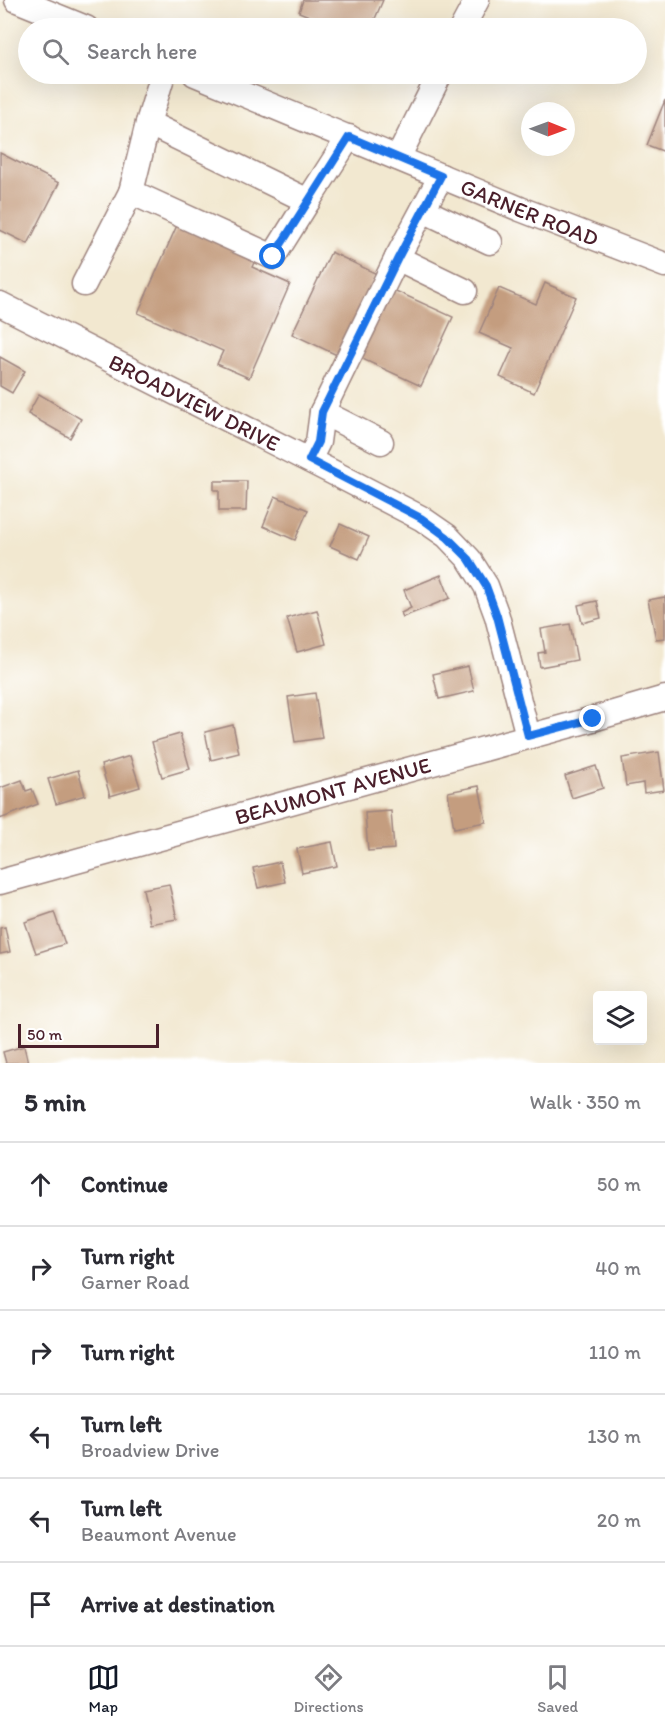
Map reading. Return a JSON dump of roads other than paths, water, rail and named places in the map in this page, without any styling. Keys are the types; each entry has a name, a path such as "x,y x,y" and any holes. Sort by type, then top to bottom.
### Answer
{"street":[{"path":"17,0 61,18"},
{"path":"467,18 477,0"},
{"path":"84,284 131,192 147,123 160,84"},
{"name":"GARNER ROAD","path":"219,84 571,230 665,265"},
{"path":"398,158 435,84"},
{"path":"147,123 308,201"},
{"path":"131,192 273,257 349,137"},
{"path":"309,460 318,442 322,412 441,176"},
{"path":"423,210 490,242"},
{"path":"398,258 465,291"},
{"name":"BROADVIEW DRIVE","path":"0,304 421,518 447,537 469,559 486,586 497,616 528,736"},
{"path":"322,412 381,442"},
{"name":"BEAUMONT AVENUE","path":"0,882 665,698"}]}
